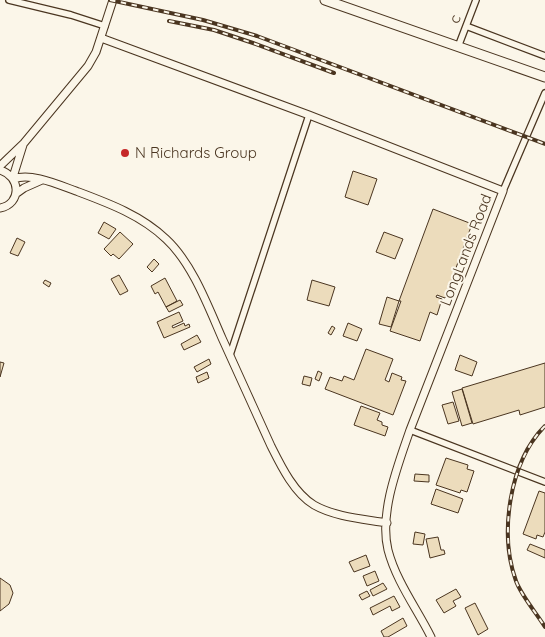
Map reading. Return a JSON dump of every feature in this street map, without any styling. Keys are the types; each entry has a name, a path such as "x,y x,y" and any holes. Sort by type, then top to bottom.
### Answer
{"highway":[{"path":"325,0 545,77"}],"street":[{"path":"9,0 71,15 105,26"},
{"path":"0,166 24,142 88,66 96,52 113,0"},
{"name":"c","path":"458,47 476,0"},
{"path":"466,26 545,56"},
{"name":"LongLands Road","path":"101,38 309,115 503,191 410,430 391,490 387,523 388,550 431,637"},
{"path":"503,191 545,93"},
{"path":"230,355 309,115"},
{"path":"13,178 24,142"},
{"path":"0,170 7,172 13,178 17,193"},
{"path":"13,178 22,176 42,180 96,199 142,220 168,240 191,272 205,299 282,467 304,497 314,505 330,512 387,523"},
{"path":"0,208 9,205 17,193 24,188 42,180"},
{"path":"410,430 545,482"}],"building":[{"path":"353,171 377,179 368,205 345,197"},
{"path":"433,209 472,224 445,298 437,295 436,297 442,299 437,315 430,312 420,341 390,331"},
{"path":"104,222 116,229 109,239 98,233"},
{"path":"120,232 133,244 119,259 113,254 111,256 104,249"},
{"path":"384,232 403,239 395,259 376,252"},
{"path":"17,238 25,242 18,256 10,253"},
{"path":"154,259 159,264 152,272 147,267"},
{"path":"119,275 128,291 120,295 111,279"},
{"path":"165,278 177,301 166,307 158,292 155,294 151,286"},
{"path":"45,280 51,283 49,287 43,283"},
{"path":"312,280 335,287 329,306 307,300"},
{"path":"387,297 399,301 391,327 379,324"},
{"path":"180,300 183,305 169,312 166,307"},
{"path":"179,312 183,321 172,326 173,328 184,323 185,326 189,324 190,327 164,338 157,322"},
{"path":"348,323 362,329 357,341 343,336"},
{"path":"332,326 335,328 331,335 328,333"},
{"path":"197,335 201,342 184,350 181,344"},
{"path":"366,349 393,359 385,380 389,382 392,373 402,377 401,380 406,381 393,415 325,389 330,377 342,381 344,376 354,380"},
{"path":"460,355 477,362 472,376 455,370"},
{"path":"209,359 211,364 197,372 194,367"},
{"path":"0,362 4,363 0,377"},
{"path":"545,363 545,407 520,415 519,410 473,424 462,388"},
{"path":"318,371 322,373 319,381 315,379"},
{"path":"207,372 209,378 198,383 196,377"},
{"path":"304,376 312,378 310,386 302,384"},
{"path":"462,389 472,423 462,426 452,392"},
{"path":"453,402 459,421 448,424 442,405"},
{"path":"361,406 380,413 377,420 382,422 382,425 388,427 385,436 354,425"},
{"path":"446,458 468,465 467,469 474,471 467,492 461,490 460,493 436,485"},
{"path":"415,474 429,475 429,482 414,481"},
{"path":"436,489 463,499 458,513 431,504"},
{"path":"539,491 545,493 545,532 543,537 537,535 536,539 523,534"},
{"path":"415,532 425,534 423,545 413,544"},
{"path":"438,537 441,550 444,550 445,554 430,558 426,539"},
{"path":"530,544 545,550 545,558 527,550"},
{"path":"366,555 370,566 354,572 349,562"},
{"path":"375,571 379,581 367,586 363,576"},
{"path":"0,578 10,585 13,593 9,604 0,611"},
{"path":"383,583 387,589 373,596 370,590"},
{"path":"456,589 461,597 453,601 456,606 444,613 436,600"},
{"path":"367,591 370,596 362,600 359,595"},
{"path":"394,596 400,607 392,611 390,606 373,615 370,608"},
{"path":"475,603 488,629 478,635 465,608"},
{"path":"403,618 407,626 388,637 384,637 381,631"}],"railway":[{"path":"110,0 203,20 257,36 545,144"},
{"path":"169,21 214,30 334,73"},
{"path":"545,426 533,441 523,459 516,478 508,521 508,542 516,581 545,627"}],"place":[{"name":"N Richards Group","path":"125,153"}]}
